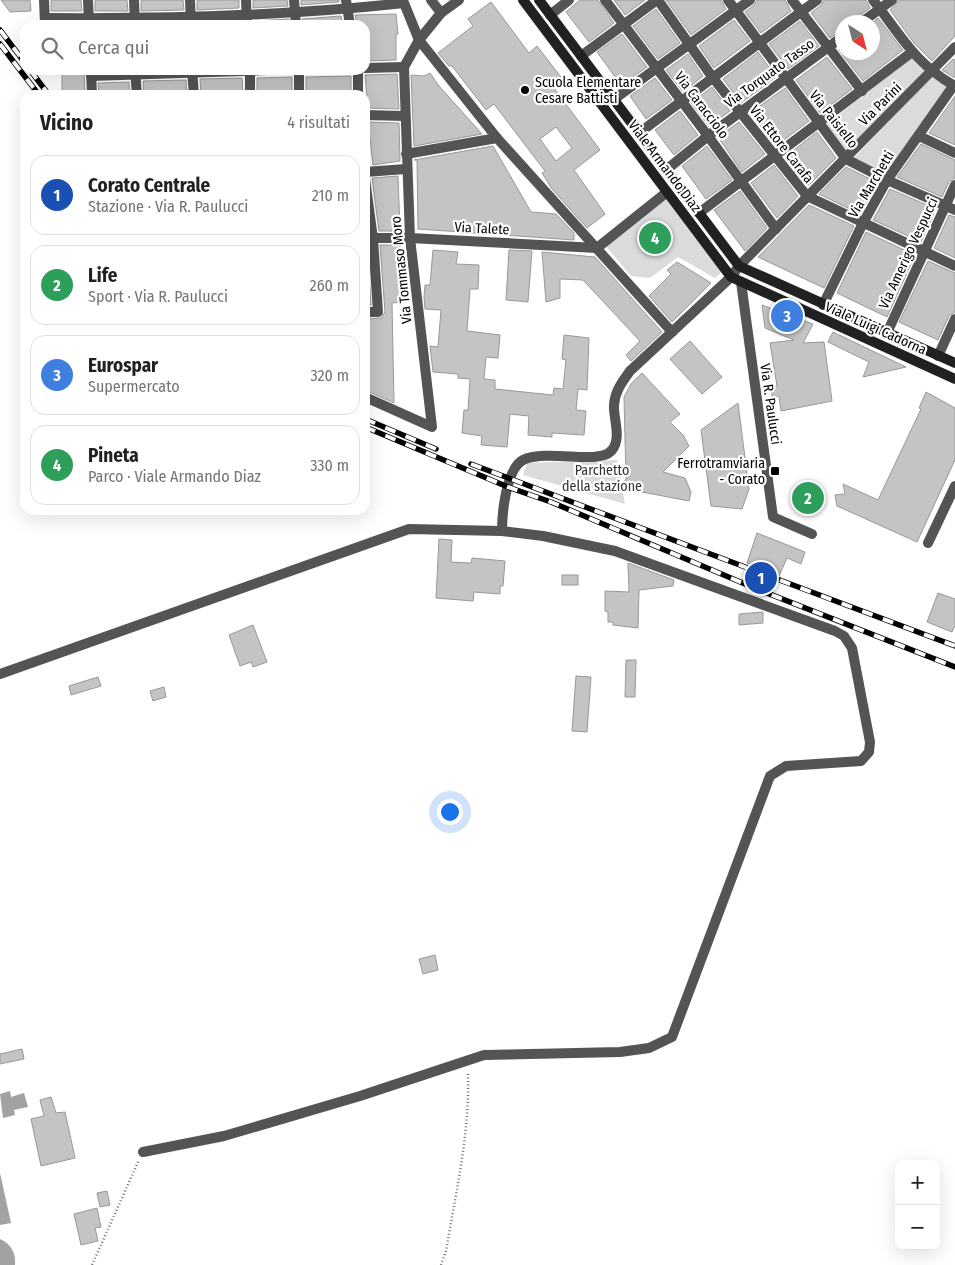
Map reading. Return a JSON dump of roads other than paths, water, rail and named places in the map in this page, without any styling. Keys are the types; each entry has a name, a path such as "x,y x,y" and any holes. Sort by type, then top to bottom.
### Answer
{"main road":[{"name":"Viale Armando Diaz","path":"523,0 731,277"},
{"path":"539,0 739,266"},
{"name":"Viale Luigi Cadorna","path":"739,266 955,363"},
{"name":"Viale Luigi Cadorna","path":"731,277 955,379"}],"street":[{"path":"44,0 45,20"},
{"path":"88,0 89,20"},
{"path":"134,0 135,20"},
{"path":"190,0 191,20"},
{"path":"246,0 247,20"},
{"path":"294,0 296,20"},
{"path":"431,0 440,13"},
{"name":"Via Tommaso Moro","path":"370,399 432,427 410,238 404,116 404,67 419,40 440,13 459,0"},
{"path":"550,14 569,0"},
{"name":"Via Caracciolo","path":"605,0 776,229"},
{"path":"581,56 657,0"},
{"name":"Via Ettore Carafa","path":"657,0 740,112 807,196 955,266"},
{"name":"Via Paisiello","path":"728,0 846,158 887,180 950,207"},
{"path":"613,100 750,0"},
{"path":"792,0 862,91"},
{"path":"639,133 817,0"},
{"path":"873,0 912,52 932,72 954,85"},
{"path":"872,15 892,0"},
{"path":"198,20 246,13 295,12 347,5 404,3 419,40 497,138 672,332"},
{"path":"347,5 349,20"},
{"name":"Via Torquato Tasso","path":"666,170 708,136 835,42"},
{"name":"Via Parini","path":"502,531 502,509 508,487 515,470 522,460 534,457 603,456 613,449 617,439 614,404 617,389 630,371 731,277 739,266 807,196 955,47"},
{"path":"699,213 912,52"},
{"path":"370,68 404,67"},
{"path":"91,75 92,90"},
{"path":"135,75 137,90"},
{"path":"192,75 194,90"},
{"path":"250,75 250,90"},
{"path":"299,75 299,90"},
{"path":"358,75 358,90"},
{"name":"Via Marchetti","path":"823,305 863,223 887,180 954,85"},
{"path":"370,115 404,116"},
{"path":"919,136 955,153"},
{"path":"406,154 497,138"},
{"path":"370,172 406,169"},
{"name":"Via Amerigo Vespucci","path":"887,333 923,252 950,207 955,185"},
{"path":"597,248 667,192"},
{"name":"Via Talete","path":"370,239 410,238 597,248"},
{"path":"370,247 378,312 370,312"},
{"name":"Via R. Paulucci","path":"741,282 773,517 812,534"},
{"path":"938,356 955,319"},
{"path":"928,543 955,486"},
{"path":"0,674 409,529 502,531 543,536 616,551 844,636 852,648 870,742 869,752 861,761 786,766 770,776 672,1037 649,1048 620,1052 484,1055 360,1096 224,1136 143,1152"}],"railway":[{"path":"0,30 20,56"},
{"path":"0,44 20,70"},
{"path":"24,75 35,90"},
{"path":"34,75 45,90"},
{"path":"370,421 436,449"},
{"path":"370,429 508,487 551,502 757,589 955,667"},
{"path":"471,464 955,646"}],"place":[{"name":"Scuola Elementare Cesare Battisti","path":"525,90"},
{"name":"Pineta","path":"655,238"},
{"name":"Eurospar","path":"787,316"},
{"name":"Ferrotramviaria - Corato","path":"775,471"},
{"name":"Life","path":"808,498"},
{"name":"Corato Centrale","path":"761,578"}],"park label":[{"name":"Parchetto della stazione","path":"602,478"}]}
